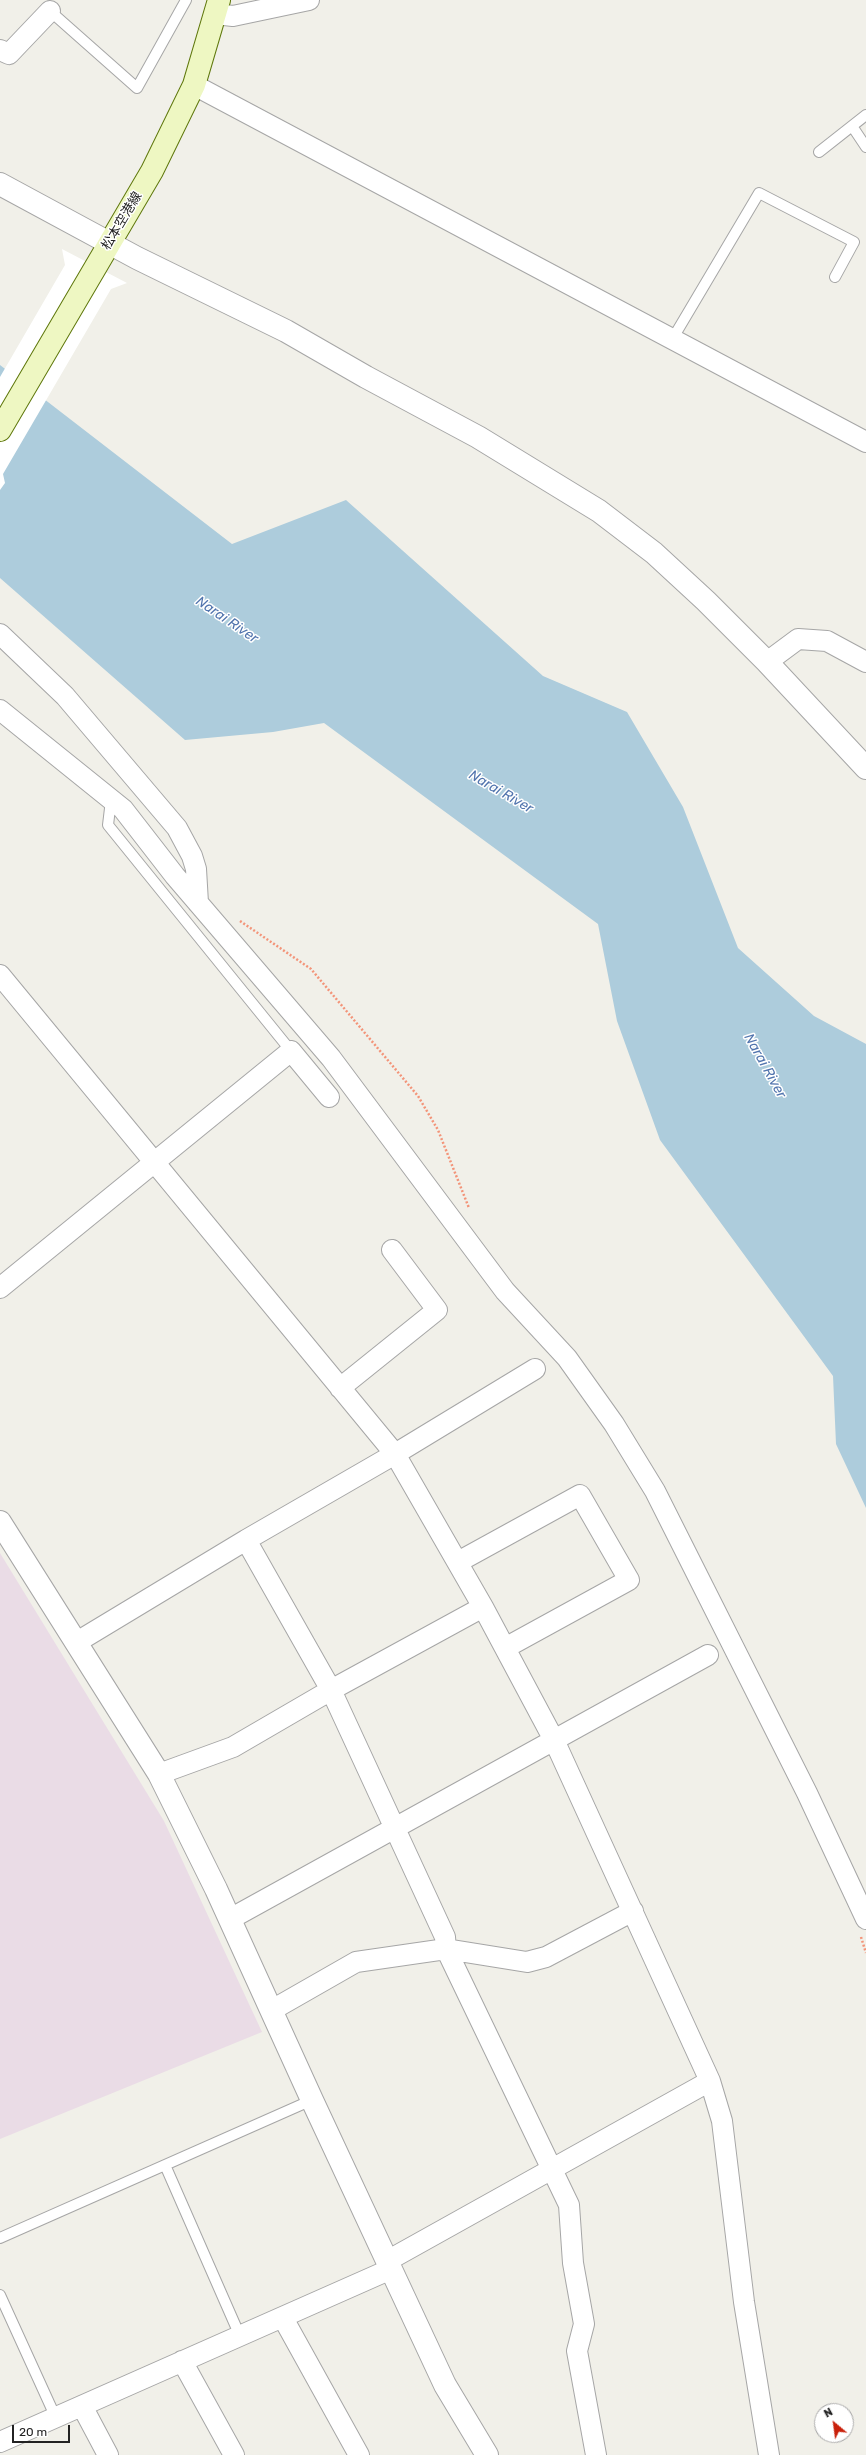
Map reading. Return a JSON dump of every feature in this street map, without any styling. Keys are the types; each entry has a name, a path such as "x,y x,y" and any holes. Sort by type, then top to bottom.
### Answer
{"main road":[{"name":"松本空港線","path":"0,430 108,243 152,171 194,85 217,7"}],"street":[{"path":"217,7 233,16 309,0"},
{"path":"0,50 9,54 50,11"},
{"path":"194,85 866,442"},
{"path":"0,184 108,243 286,331 366,377 478,437 599,511 654,553 767,662 866,768"},
{"path":"0,634 65,696 177,828 192,856 196,869 198,903"},
{"path":"767,662 798,638 827,641 866,662"},
{"path":"0,710 123,809 198,903 331,1058 504,1291 567,1358 614,1424 659,1498 807,1793 866,1919"},
{"path":"0,975 156,1162 395,1454 458,1562 554,1740 710,2081 722,2121 744,2302 769,2455"},
{"path":"0,1288 291,1051 329,1097"},
{"path":"340,1388 437,1310 392,1250"},
{"path":"77,1642 246,1540 395,1454 535,1369"},
{"path":"458,1562 580,1494 629,1580 505,1648"},
{"path":"0,1522 159,1774 230,1918 312,2100 445,2385 487,2455"},
{"path":"246,1540 331,1690 396,1827 445,1937 446,1950 551,2172 569,2206 572,2263 584,2324 577,2351 596,2455"},
{"path":"159,1774 233,1747 331,1690 483,1607"},
{"path":"230,1918 708,1655"},
{"path":"272,2010 356,1962 446,1950 526,1962 546,1957 633,1911"},
{"path":"0,2442 283,2318 389,2265 710,2081"},
{"path":"283,2318 359,2455"},
{"path":"182,2361 234,2455"},
{"path":"82,2406 108,2455"}],"lane":[{"path":"50,11 137,88 186,0"},
{"path":"819,152 866,115"},
{"path":"852,126 866,147"},
{"path":"672,338 759,193 854,242 835,277"},
{"path":"111,800 108,825 291,1051"},
{"path":"0,2238 312,2100"},
{"path":"165,2166 240,2336"},
{"path":"0,2294 56,2418"}],"path":[{"path":"239,919 311,969 418,1096 438,1130 470,1209"}],"shaded area":[{"path":"0,1553 164,1821 262,2032 0,2139"}],"water":[{"name":"Narai River","path":"0,365 232,544 346,500 543,676 627,712 683,807 738,948 814,1016 866,1044 866,1508 836,1444 833,1376 660,1140 617,1021 598,924 324,723 273,732 185,740 0,578"}],"pier":[{"path":"62,249 127,283 111,289 3,474 5,483 0,490 0,377 65,265"}]}
